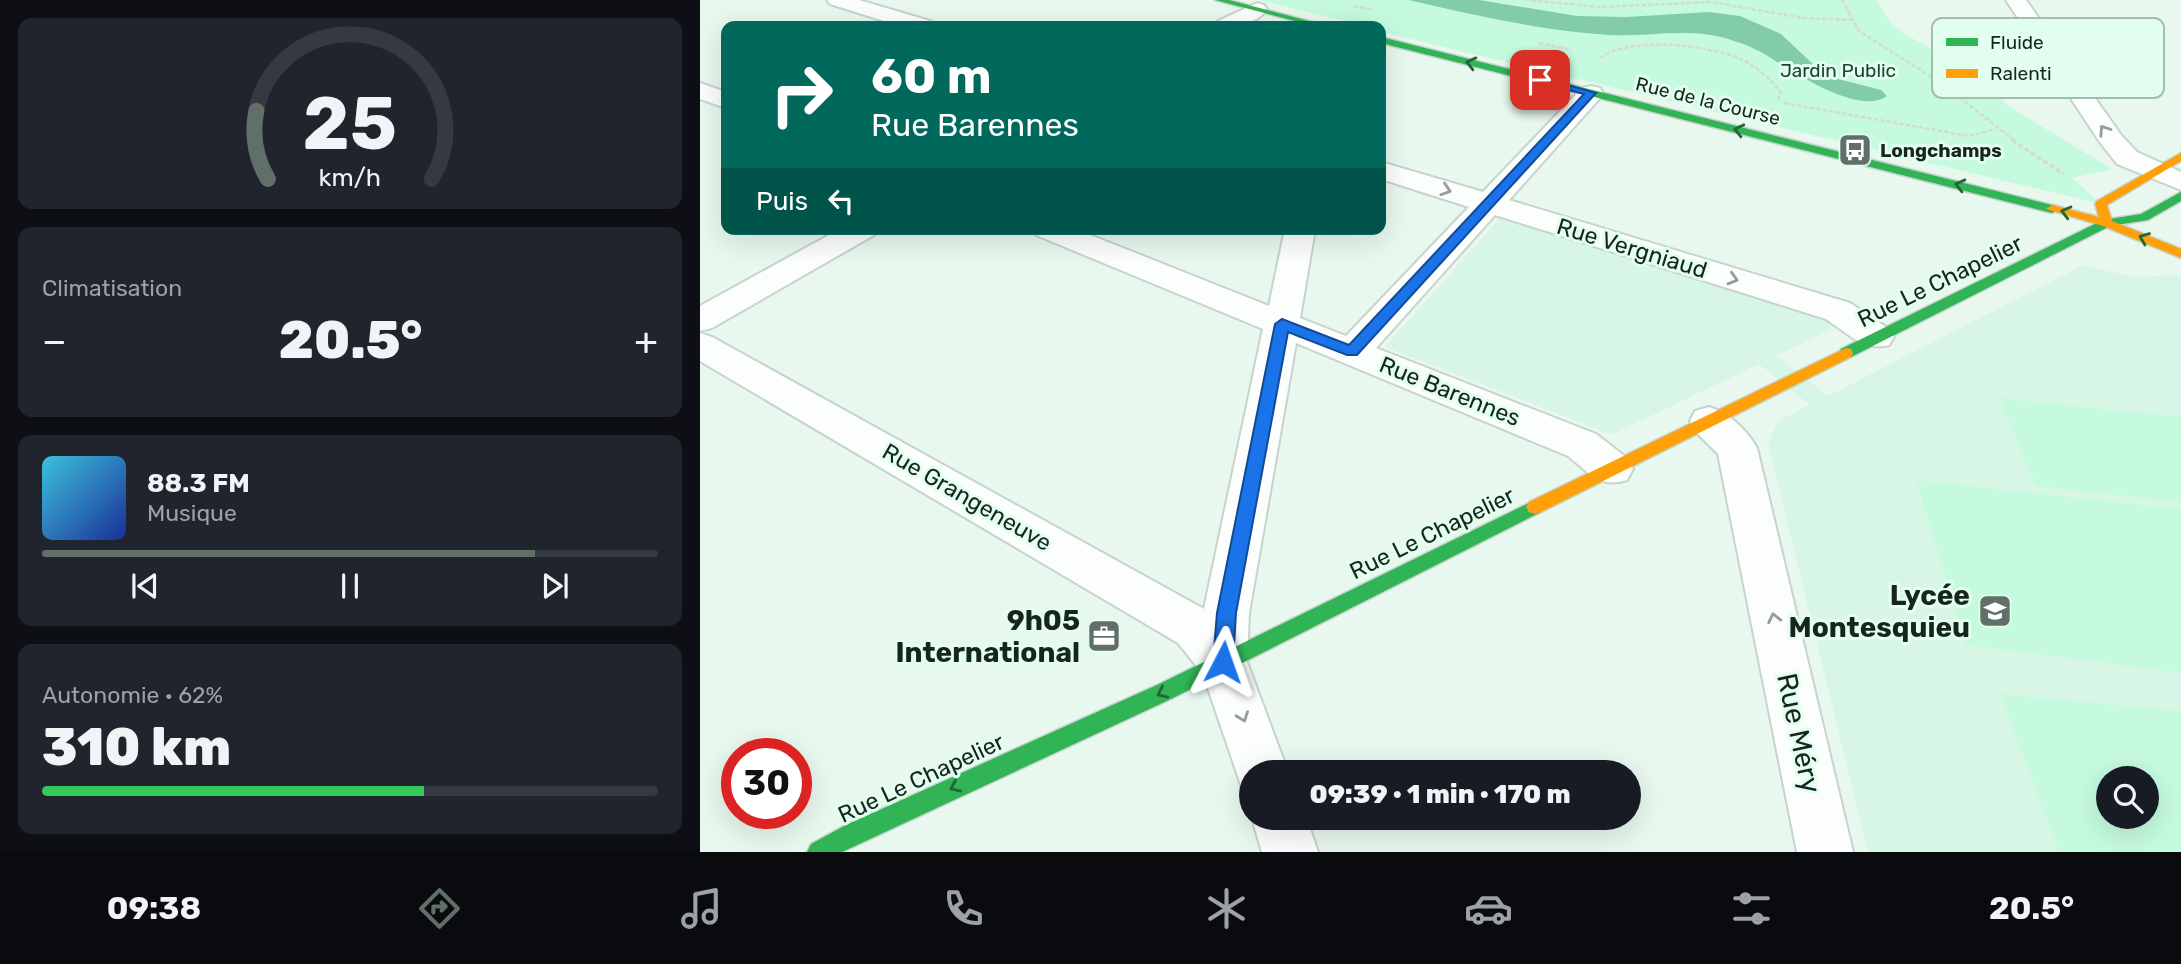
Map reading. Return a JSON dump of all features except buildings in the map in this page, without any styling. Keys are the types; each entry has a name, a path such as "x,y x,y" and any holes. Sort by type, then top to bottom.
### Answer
{"street":[{"path":"837,0 906,21"},
{"path":"1220,0 1304,21"},
{"path":"2016,0 2028,18"},
{"path":"1235,21 1257,9"},
{"name":"Rue de la Course","path":"1386,41 2026,201 2107,223 2181,254"},
{"path":"700,90 721,99"},
{"path":"1352,352 1591,93"},
{"path":"2083,98 2127,158 2169,176"},
{"path":"2181,156 2169,176 2101,204 2107,223 2144,217 2181,196"},
{"name":"Rue Vergniaud","path":"1386,172 1838,311 1878,337"},
{"name":"Rue Le Chapelier","path":"819,852 1223,662 2107,223"},
{"path":"700,320 852,235"},
{"name":"Rue Barennes","path":"1061,235 1582,444 1613,469"},
{"path":"1258,760 1223,662 1226,613 1299,235"},
{"name":"Rue Grangeneuve","path":"700,345 1195,628 1223,662"},
{"name":"Rue Méry","path":"1709,421 1737,448 1825,852"},
{"path":"1282,830 1290,852"}],"path":[{"path":"1525,0 1602,7 1711,1 1804,18 1851,20"},
{"path":"1842,0 1859,31 1932,77"},
{"path":"1600,58 1609,49 1630,47 1714,49 1754,68 1775,84 1781,92 1777,102"},
{"path":"1962,98 1996,129 2070,178"},
{"path":"1929,130 1969,136 1996,129"}],"shaded area":[{"path":"1409,0 1479,0 1577,16 1626,17 1709,12 1740,16 1781,34 1815,66 1834,78 1881,90 1887,96 1875,101 1860,101 1843,96 1807,80 1756,49 1707,34 1584,33 1508,22"},
{"name":"Lycée Montesquieu","path":"1501,217 1828,320 1832,329 1776,356 1828,396 2083,265 2133,277 2177,275 2181,278 2181,852 1868,852 1768,444 1778,421 1810,405 1759,364 1613,434 1385,347"}],"green space":[{"name":"Jardin Public","path":"1260,0 1877,0 1891,23 1932,49 1932,98 2001,98 2005,104 2112,169 2072,178 2101,204 1386,33 1386,21 1344,21"},
{"path":"1999,398 2181,417 2181,502 2036,486"},
{"path":"1916,480 2181,509 2181,673 1966,645"},
{"path":"2000,694 2181,711 2181,852 2059,852"}],"traffic: fast":[{"path":"1219,0 1304,21"},
{"path":"1386,41 2052,209"},
{"path":"1846,353 2107,223 2144,217 2181,196"},
{"path":"819,852 852,834 1164,692 1535,507"}],"traffic: slow":[{"path":"2107,223 2101,204 2181,156"},
{"path":"2052,209 2107,223 2181,254"},
{"path":"1535,507 1846,353"}],"place":[{"name":"Longchamps","path":"1855,150"},
{"name":"Lycée Montesquieu","path":"1995,611"},
{"name":"9h05 International","path":"1104,636"}],"route":[{"path":"1223,662 1226,613 1282,324 1352,352 1591,93 1540,80"}]}
